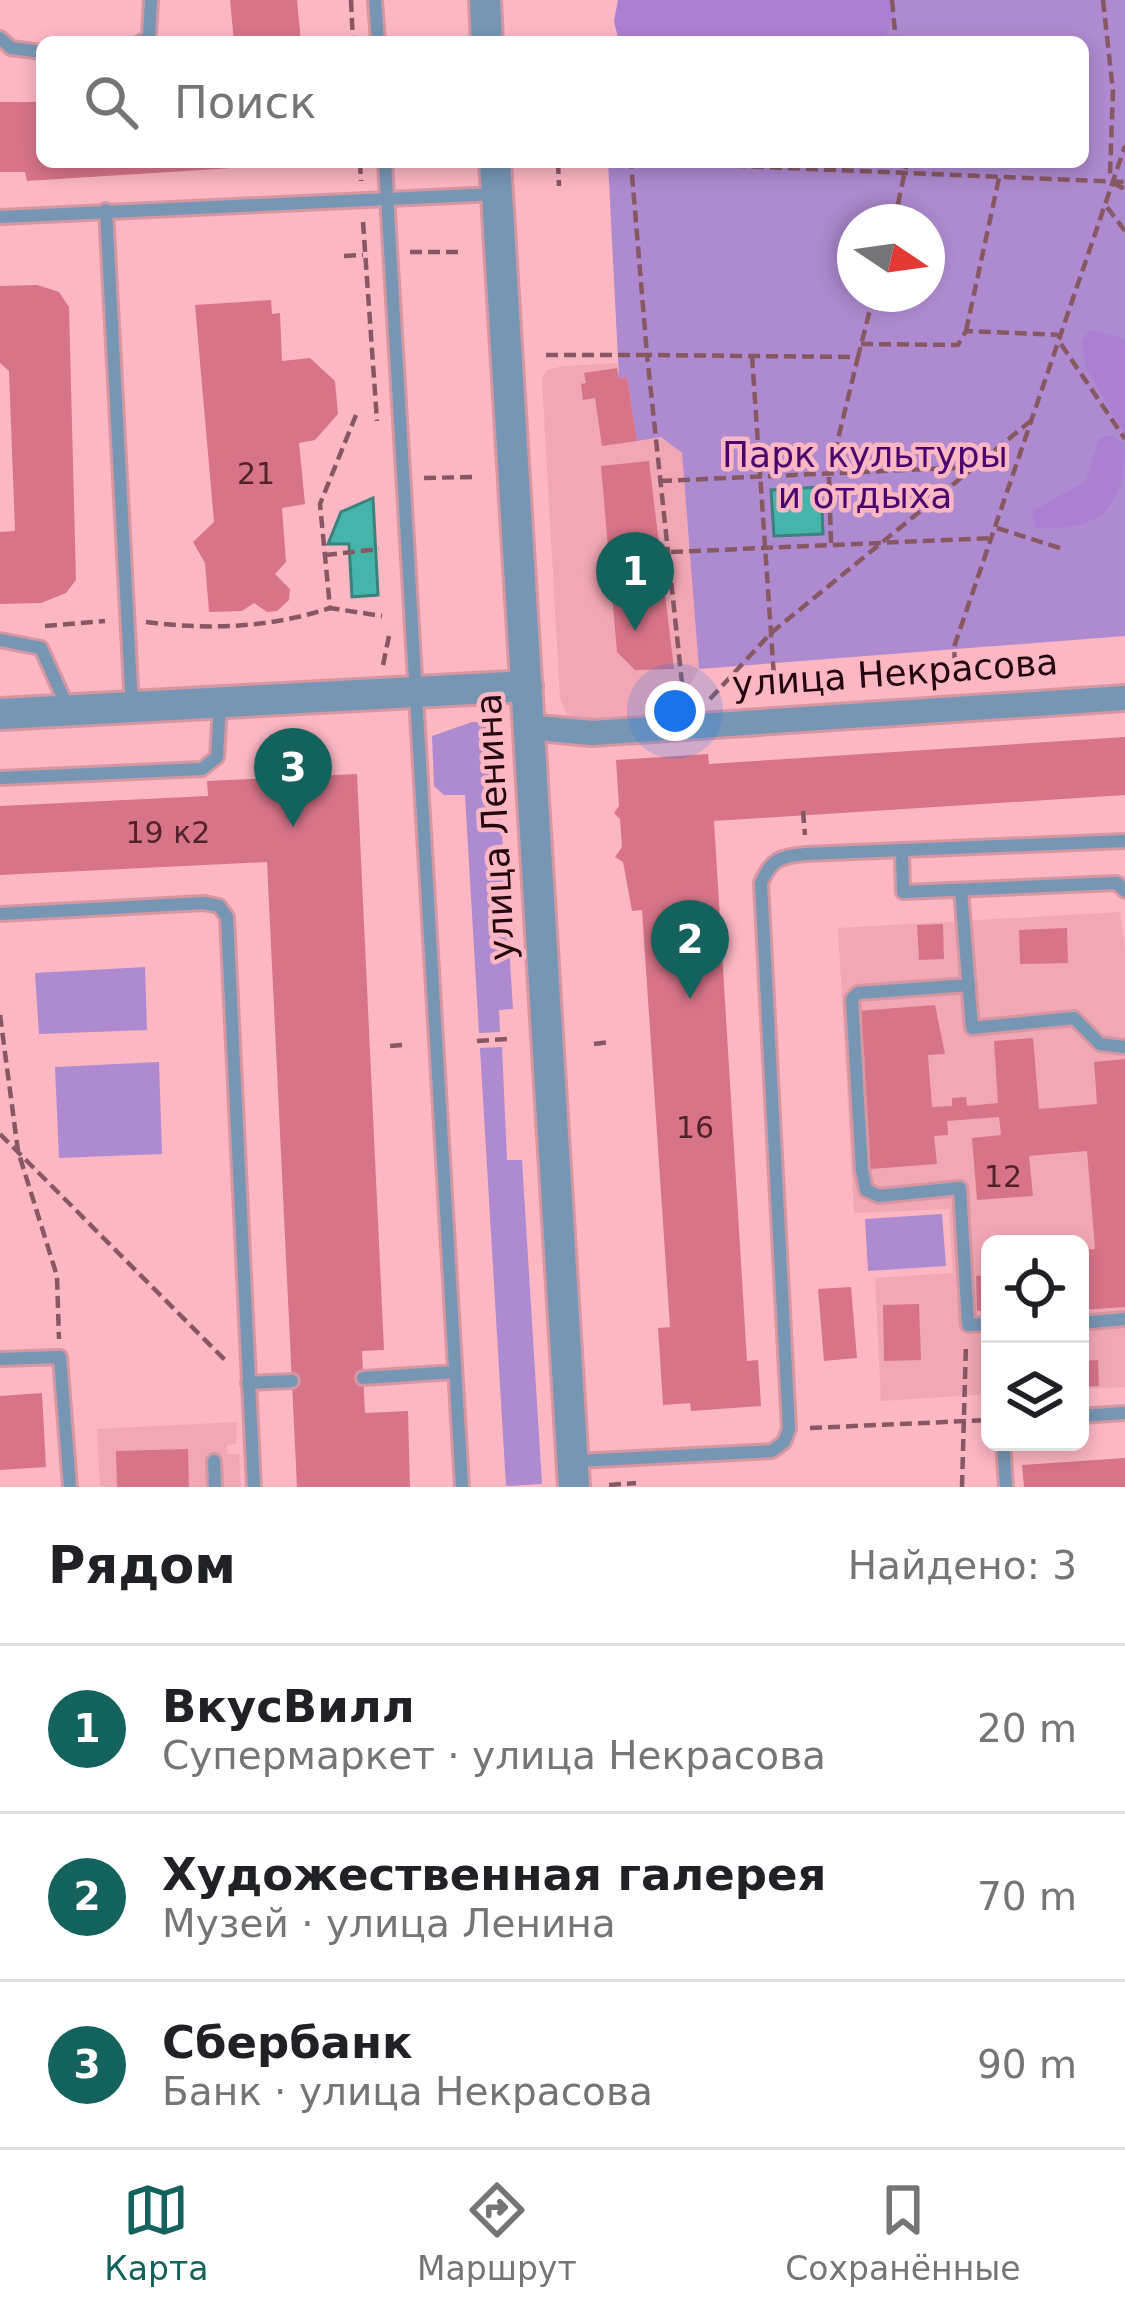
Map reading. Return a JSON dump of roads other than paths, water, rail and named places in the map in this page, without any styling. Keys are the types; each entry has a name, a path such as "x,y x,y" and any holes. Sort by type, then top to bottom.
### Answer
{"street":[{"path":"485,0 488,36"},
{"name":"улица Ленина","path":"495,168 573,1474"},
{"path":"0,714 527,686"},
{"name":"улица Некрасова","path":"527,727 592,733 1125,698"}],"lane":[{"path":"149,36 151,0"},
{"path":"375,0 378,36"},
{"path":"0,38 11,48 36,51"},
{"path":"385,168 462,1487"},
{"path":"0,217 362,196 497,194"},
{"path":"106,211 133,709"},
{"path":"0,640 40,648 51,661 68,710"},
{"path":"0,778 202,769 217,757 220,704"},
{"path":"573,1474 772,1450 784,1442 789,1429 761,883 769,864 783,856 1125,841"},
{"path":"902,854 903,892 1117,883 1125,891"},
{"path":"961,890 972,1028 1074,1018 1100,1044 1125,1047"},
{"path":"0,914 205,903 219,906 226,916 254,1487"},
{"path":"969,985 858,993 852,999 866,1190 879,1196 960,1188 968,1325 981,1324"},
{"path":"1089,1322 1125,1319"},
{"path":"0,1359 60,1357 70,1487"},
{"path":"363,1378 454,1372"},
{"path":"248,1383 292,1381"},
{"path":"1089,1415 1125,1413"},
{"path":"1004,1451 1006,1487"},
{"path":"214,1461 215,1487"}],"water":[{"path":"821,487 823,534 774,536 771,490"},
{"path":"373,498 378,595 352,597 349,544 328,544 341,512"}],"place":[{"name":"ВкусВилл","path":"635,631"},
{"name":"Сбербанк","path":"293,827"},
{"name":"Художественная галерея","path":"690,999"}],"park label":[{"name":"Парк культуры и отдыха","path":"865,474"}]}
